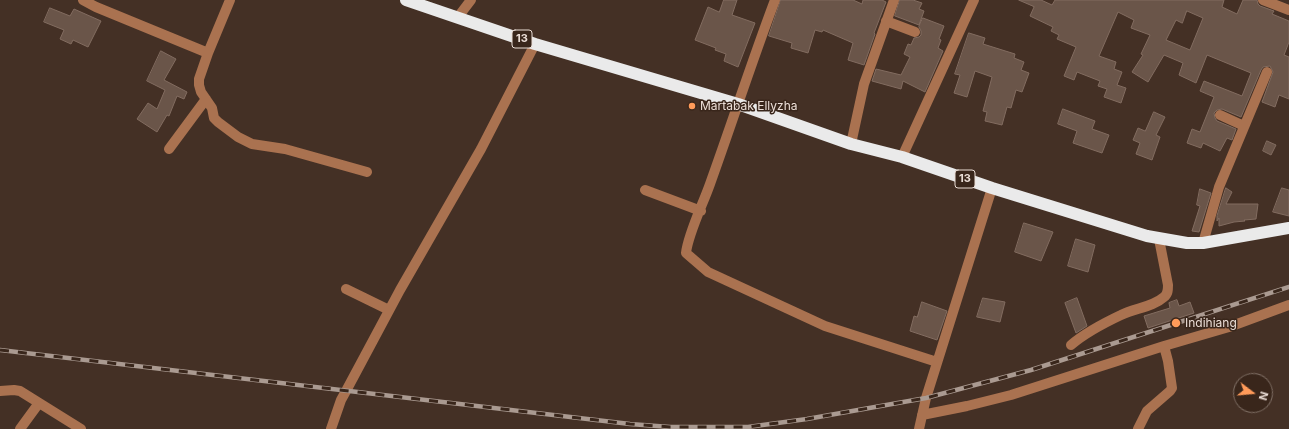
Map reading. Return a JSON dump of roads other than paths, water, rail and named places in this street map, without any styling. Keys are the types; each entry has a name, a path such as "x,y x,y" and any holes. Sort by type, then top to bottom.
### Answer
{"highway":[{"name":"13","path":"406,0 535,44 738,104 851,144 902,157 992,188 1159,239 1187,243 1203,243 1289,228"}],"street":[{"path":"83,0 96,7 208,53"},
{"path":"230,0 199,79 201,92 212,108 214,118 238,136 252,144 285,149 367,172"},
{"path":"458,17 471,0"},
{"path":"775,0 688,241 686,253 708,272 825,326 937,362"},
{"path":"851,144 864,84 894,0"},
{"path":"902,157 974,0"},
{"path":"1264,0 1280,3 1289,10"},
{"path":"886,21 915,32"},
{"path":"331,429 341,400 389,310 481,149 535,44"},
{"path":"1203,243 1219,187 1267,72"},
{"path":"169,149 206,99"},
{"path":"1220,115 1244,126"},
{"path":"919,429 937,362 992,188"},
{"path":"644,190 700,211"},
{"path":"1071,345 1081,336 1122,314 1154,303 1165,297 1168,285 1159,239"},
{"path":"346,289 389,310"},
{"path":"922,415 1011,395 1164,346 1229,327 1289,305"},
{"path":"1138,429 1147,410 1172,388 1164,346"},
{"path":"0,391 20,391 80,429"},
{"path":"20,429 38,403"}],"railway":[{"path":"0,350 630,424 670,427 748,427 807,419 926,398 1031,370 1289,287"}],"place":[{"name":"Martabak Ellyzha","path":"692,106"},
{"name":"Indihiang","path":"1176,323"}]}
